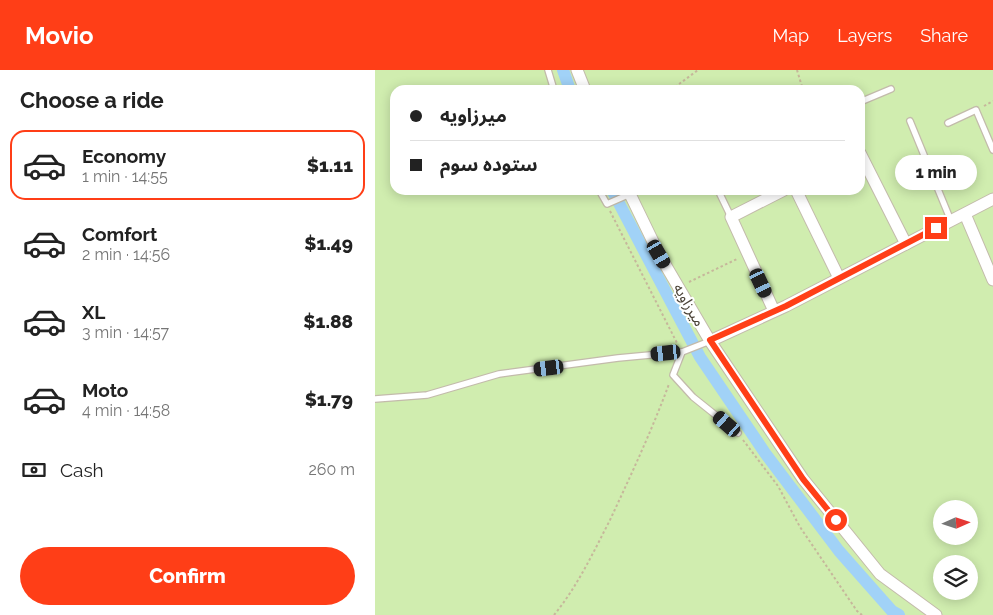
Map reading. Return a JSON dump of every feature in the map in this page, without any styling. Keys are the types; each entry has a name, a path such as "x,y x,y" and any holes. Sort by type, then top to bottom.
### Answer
{"street":[{"path":"577,70 583,85"},
{"path":"865,163 906,244"},
{"name":"میرزاویه","path":"629,195 706,342 803,479 880,574 936,615"},
{"path":"774,195 731,217 774,311"},
{"path":"798,195 839,278"},
{"path":"706,342 774,311 993,199"},
{"path":"965,214 993,280"}],"lane":[{"path":"548,70 552,85"},
{"path":"865,100 891,89"},
{"path":"947,123 976,110 993,150"},
{"path":"910,121 951,221"},
{"path":"603,195 609,203 624,195"},
{"path":"720,195 731,217"},
{"path":"375,399 427,395 499,374 685,351 706,342"},
{"path":"685,351 673,374 693,397 738,433"}],"path":[{"path":"678,85 699,70"},
{"path":"797,70 802,85"},
{"path":"609,203 685,351"},
{"path":"678,287 748,254"},
{"path":"554,615 591,558 656,419 673,374"},
{"path":"738,433 778,486 800,527 857,611 862,615"}],"green space":[{"path":"375,70 993,70 993,615 375,615"}],"waterway":[{"path":"563,70 568,85"},
{"path":"615,195 700,357 765,453 839,551 892,611 899,615"}],"route":[{"path":"836,520 803,479 710,340 786,306 936,228"}]}
